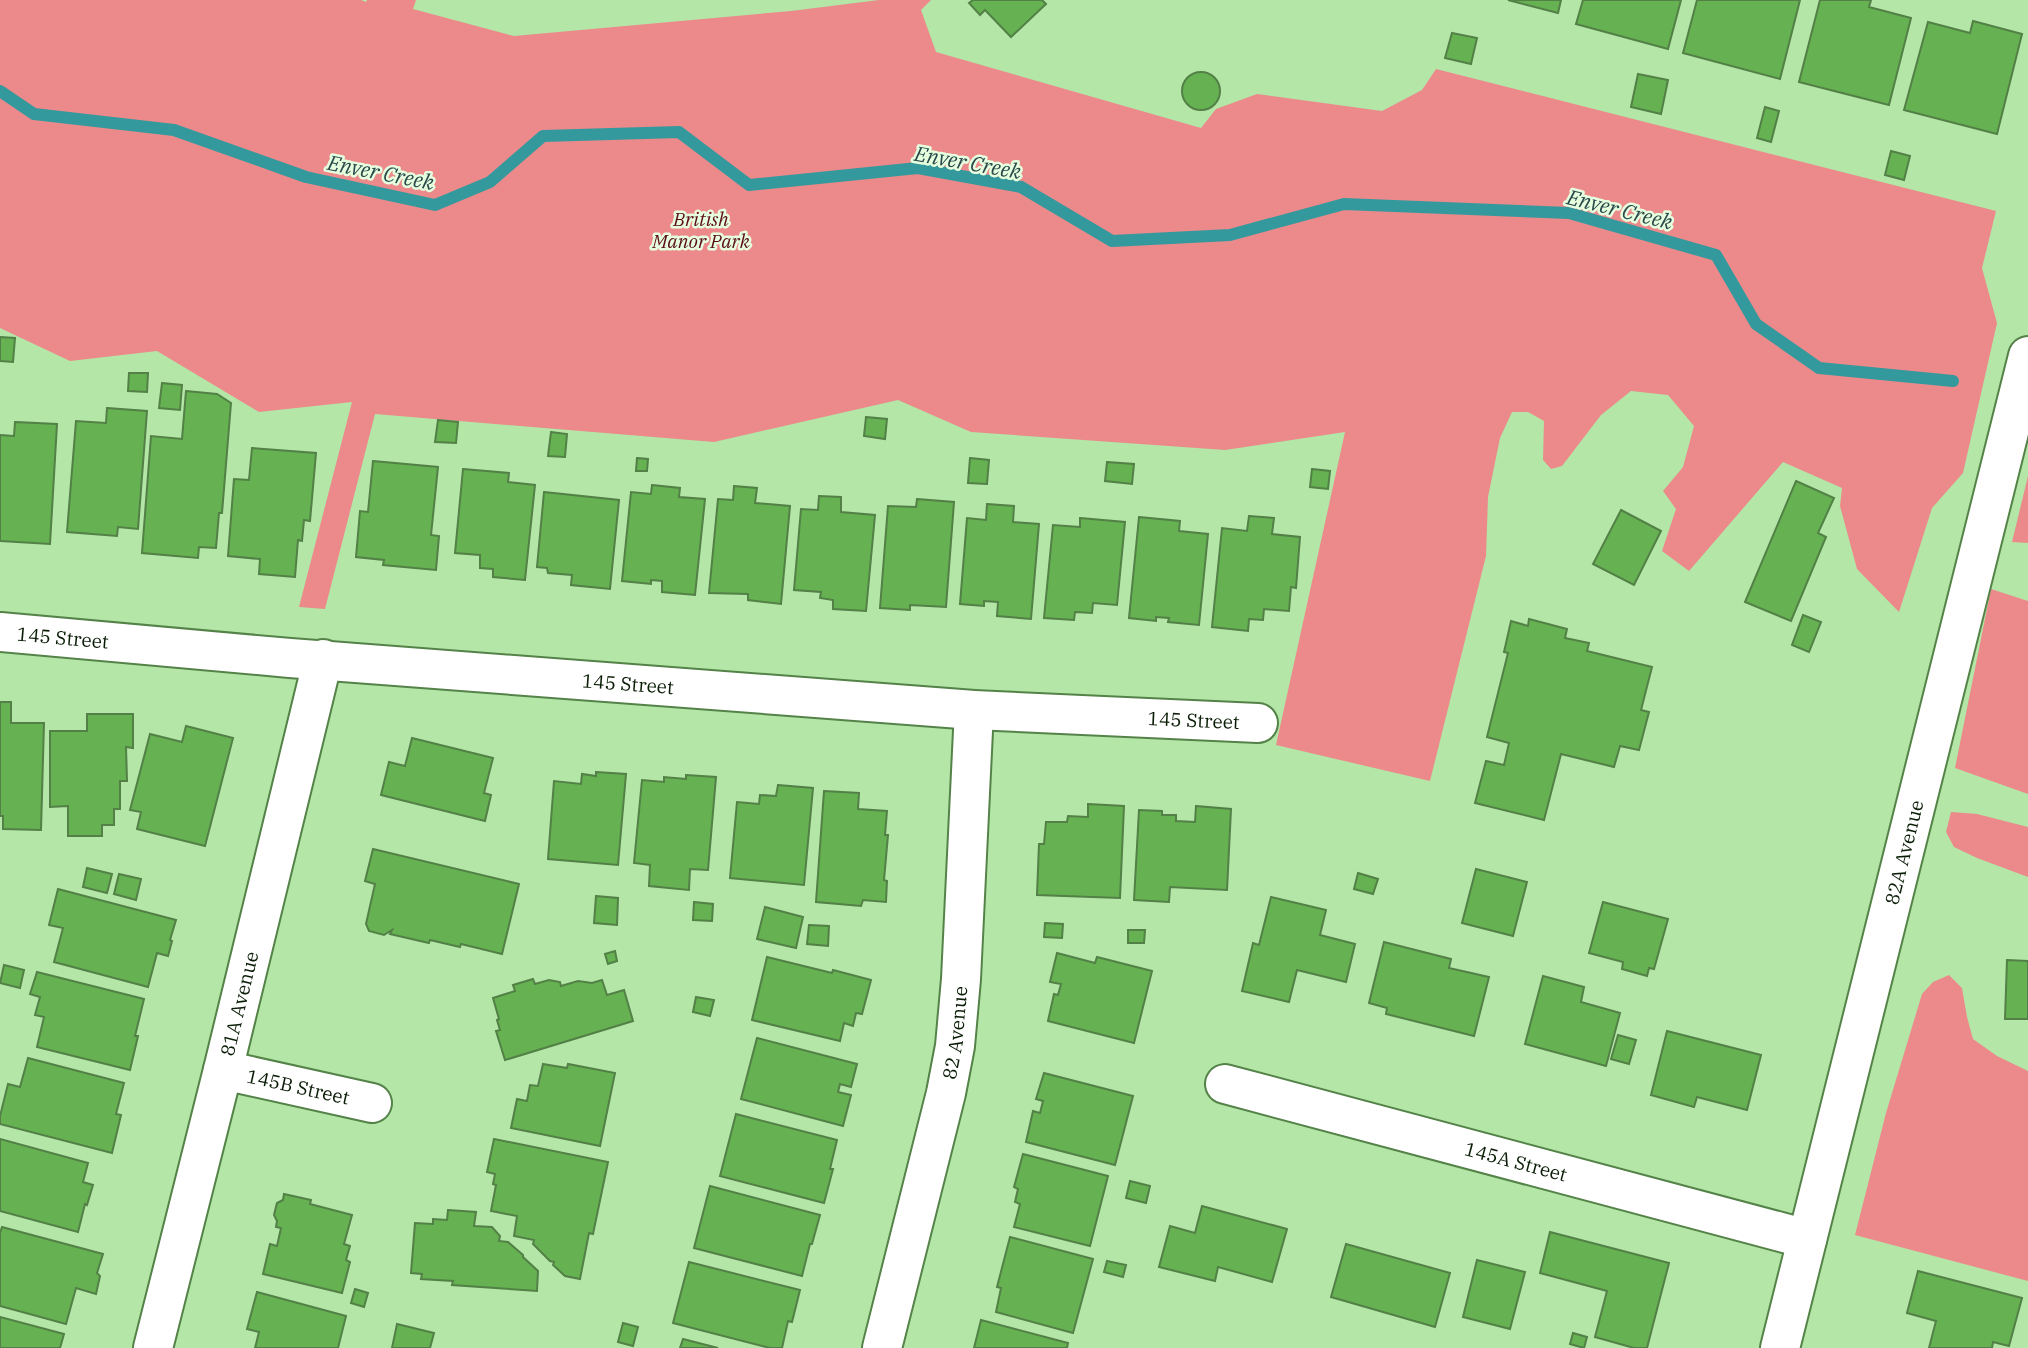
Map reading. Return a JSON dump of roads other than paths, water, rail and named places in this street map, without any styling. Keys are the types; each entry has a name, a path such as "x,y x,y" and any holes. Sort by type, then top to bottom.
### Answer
{"street":[{"name":"82A Avenue","path":"1780,1348 2028,356"},
{"name":"145 Street","path":"0,632 974,710 1258,723"},
{"name":"81A Avenue","path":"153,1348 323,659"},
{"name":"82 Avenue","path":"882,1348 946,1093 955,1046 961,979 974,710"},
{"name":"145B Street","path":"223,1070 372,1103"},
{"name":"145A Street","path":"1224,1084 1807,1239"}],"waterway":[{"name":"Enver Creek","path":"0,91 34,114 174,130 306,177 435,205 490,182 543,136 679,132 749,185 918,168 1021,187 1112,241 1230,235 1344,204 1569,213 1716,255 1756,324 1819,368 1953,381"}],"park label":[{"name":"British Manor Park","path":"701,230"}]}
